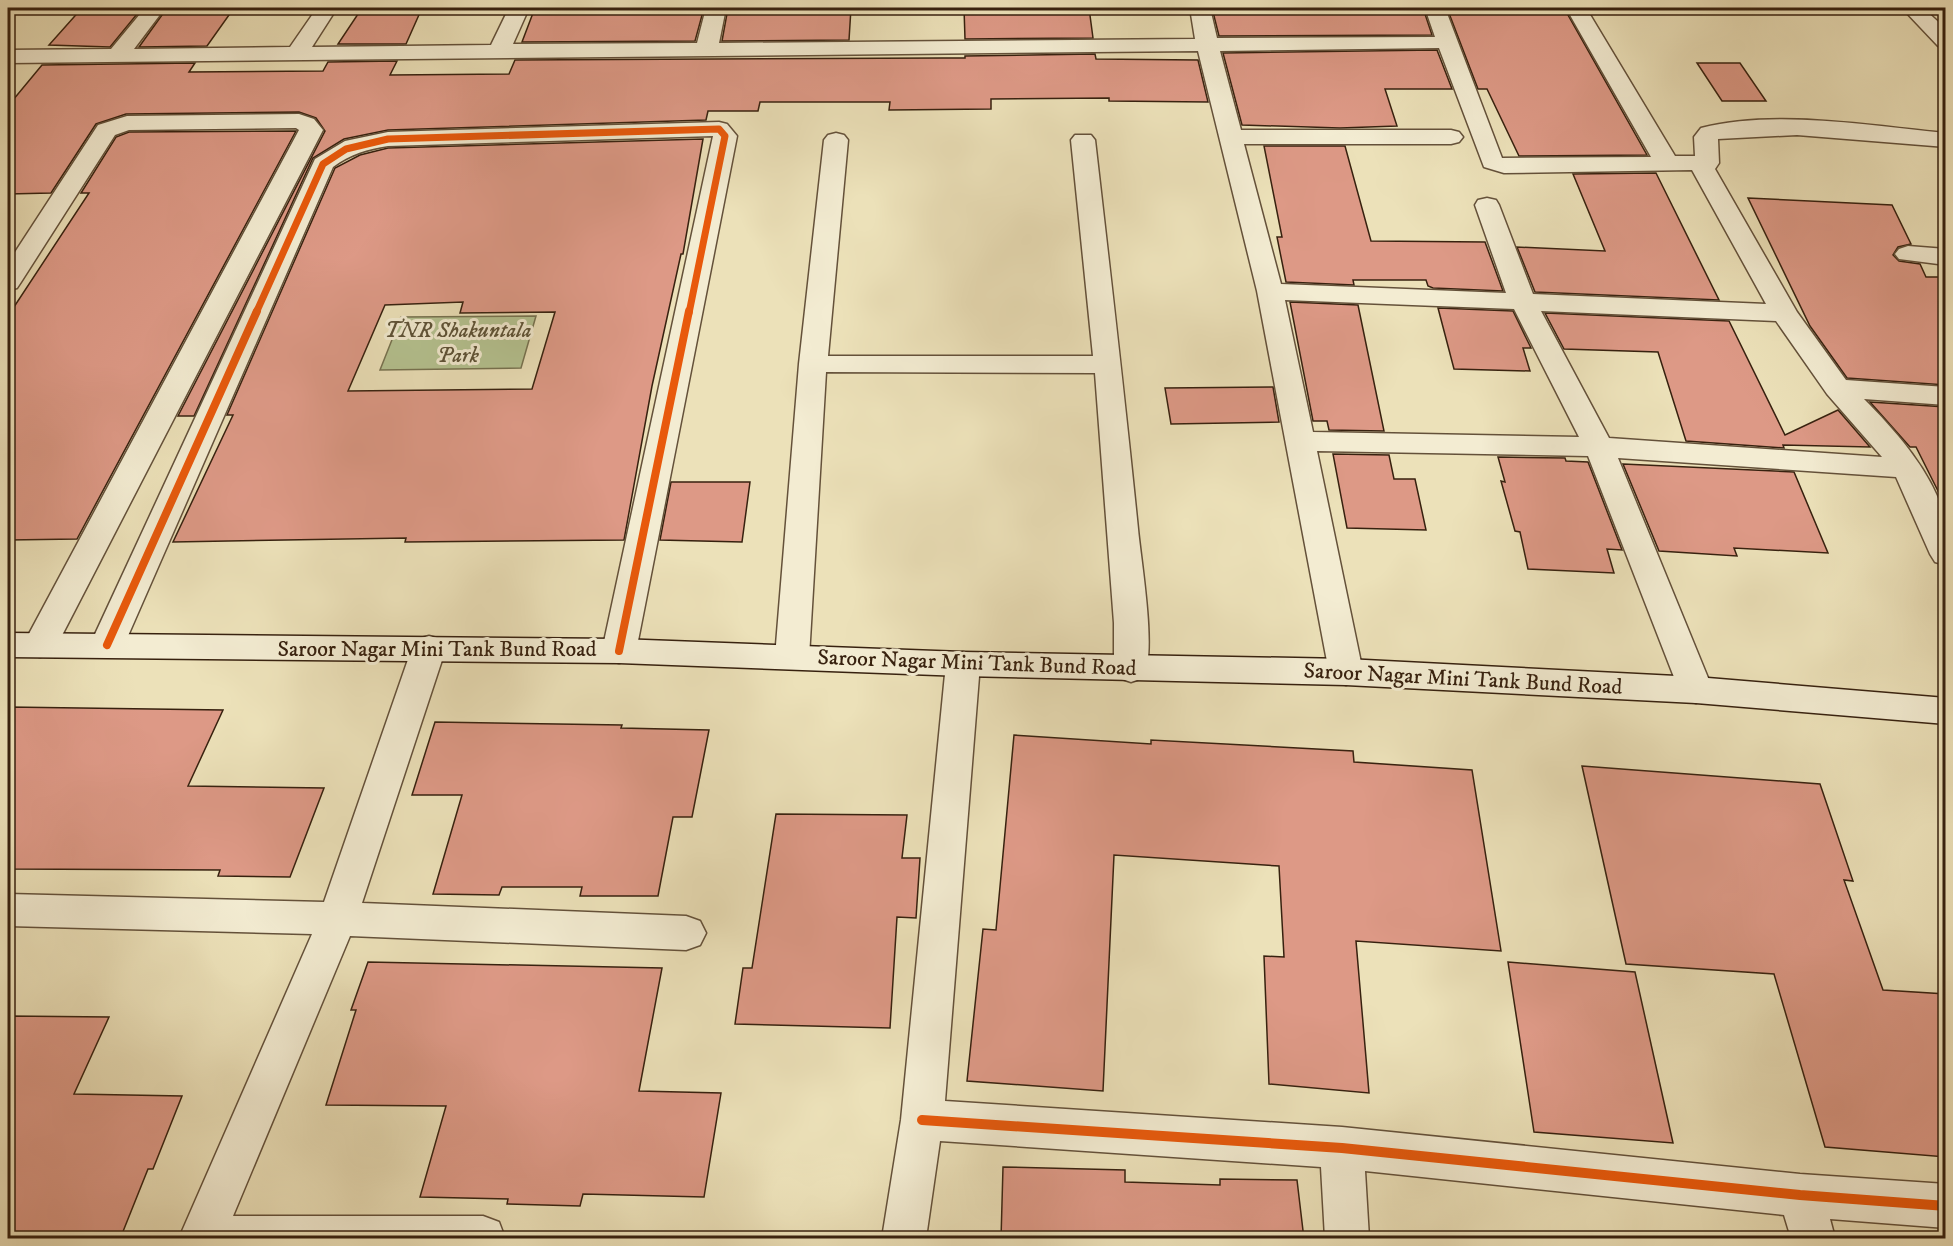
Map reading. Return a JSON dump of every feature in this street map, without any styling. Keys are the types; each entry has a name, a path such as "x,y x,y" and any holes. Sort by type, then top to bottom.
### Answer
{"street":[{"path":"117,56 155,8"},
{"path":"296,54 327,8"},
{"path":"499,51 519,8"},
{"path":"707,48 716,8"},
{"path":"1200,8 1230,137 1270,291 1346,672"},
{"path":"1435,8 1492,162 1504,166 1683,146 1709,134 1741,129 1788,128 1946,140"},
{"path":"1576,8 1703,169 1784,313 1838,388 1875,427 1907,468 1946,554"},
{"path":"1912,8 1946,41"},
{"path":"8,57 707,48 1433,44"},
{"path":"8,282 106,130 127,123 299,121 311,130 40,645"},
{"path":"107,645 323,164 334,154 354,145 388,139 719,129 725,136 619,651"},
{"path":"1230,137 1451,137"},
{"path":"792,657 813,364 836,140"},
{"path":"1083,140 1108,365 1131,623 1131,669"},
{"path":"1487,205 1522,300 1599,447 1696,690"},
{"path":"1908,254 1946,257"},
{"path":"1270,291 1784,313"},
{"path":"813,364 1108,365"},
{"path":"1838,388 1946,396"},
{"path":"1300,441 1599,447 1907,468"},
{"name":"Saroor Nagar Mini Tank Bund Road","path":"8,645 619,651 1131,669 1346,672 1696,690 1946,711"},
{"path":"429,648 337,921 201,1238 483,1239"},
{"path":"904,1239 922,1120 963,664"},
{"path":"8,910 155,912 337,921 686,933"},
{"path":"922,1120 1342,1148 1800,1195 1946,1206"},
{"path":"1342,1148 1347,1239"},
{"path":"1800,1195 1813,1239"}],"green space":[{"name":"TNR Shakuntala Park","path":"536,316 521,368 380,370 401,317"}],"building":[{"path":"82,8 142,8 110,47 49,45"},
{"path":"167,8 234,8 207,46 139,47"},
{"path":"362,8 422,8 406,44 338,44"},
{"path":"549,8 704,8 695,41 522,42 533,13 547,13"},
{"path":"728,8 851,8 849,40 722,41"},
{"path":"964,8 1089,8 1093,38 965,39"},
{"path":"1272,8 1423,8 1432,35 1219,36 1213,12 1273,12"},
{"path":"1447,8 1564,8 1647,155 1519,156 1487,89 1478,89"},
{"path":"1437,50 1452,89 1385,89 1397,126 1340,128 1242,125 1223,53"},
{"path":"1095,54 1096,59 1198,60 1208,102 1109,101 1109,98 991,99 991,109 889,110 890,102 760,102 758,111 708,111 706,120 388,130 344,139 313,158 194,416 178,416 325,131 316,118 299,112 126,114 96,124 51,193 8,194 8,106 42,65 195,63 189,72 323,71 328,62 397,61 390,75 509,74 515,60 965,58 965,56"},
{"path":"1697,63 1740,63 1766,101 1722,101"},
{"path":"296,131 77,539 8,540 8,316 89,193 81,193 116,137 129,132"},
{"path":"703,139 683,254 681,254 652,386 624,540 405,542 406,538 173,542 233,415 227,415 335,168 360,155 388,148","holes":["463,302 460,313 555,312 532,389 348,391 385,305"]},
{"path":"1264,146 1345,146 1371,241 1485,242 1503,291 1433,288 1428,286 1426,280 1353,280 1354,285 1286,282 1277,237 1282,237"},
{"path":"1656,173 1719,300 1535,292 1517,247 1605,251 1573,174"},
{"path":"1748,198 1892,205 1911,244 1898,247 1893,255 1899,261 1920,264 1926,277 1946,277 1946,385 1847,378 1810,326"},
{"path":"1290,302 1358,305 1384,431 1329,430 1327,421 1313,421"},
{"path":"1438,308 1513,311 1531,348 1523,348 1530,371 1454,369"},
{"path":"1545,313 1729,321 1785,435 1838,410 1870,447 1783,445 1784,448 1686,441 1658,352 1564,349"},
{"path":"1273,387 1279,422 1171,424 1165,388"},
{"path":"1870,402 1946,407 1946,507 1916,447 1910,447"},
{"path":"1333,454 1389,455 1394,479 1415,479 1426,530 1347,528"},
{"path":"1498,457 1565,458 1566,461 1588,462 1622,550 1607,549 1614,573 1528,569 1520,532 1515,531 1501,481 1505,482"},
{"path":"1623,464 1794,472 1828,553 1734,548 1737,556 1659,551"},
{"path":"671,482 750,482 742,542 660,540"},
{"path":"8,707 223,710 188,786 324,788 290,877 218,876 220,870 8,869"},
{"path":"435,722 622,725 621,728 709,730 692,817 673,817 658,896 580,896 582,887 502,887 499,895 433,894 462,795 412,795"},
{"path":"1014,735 1151,744 1151,740 1353,751 1354,762 1472,770 1501,951 1356,941 1369,1093 1269,1084 1264,956 1284,957 1279,866 1114,855 1103,1091 967,1081 983,929 996,930"},
{"path":"1582,766 1820,784 1853,881 1844,880 1883,990 1946,994 1946,1157 1825,1147 1774,974 1626,964"},
{"path":"776,814 907,815 902,858 920,858 916,918 897,917 890,1028 735,1024 743,968 752,968"},
{"path":"368,962 662,968 639,1091 721,1093 704,1197 583,1194 580,1206 507,1204 508,1199 420,1197 446,1106 326,1105 356,1010 351,1010"},
{"path":"1508,962 1635,972 1673,1143 1534,1132"},
{"path":"8,1016 109,1017 74,1094 182,1096 153,1169 148,1169 120,1239 8,1239"},
{"path":"1003,1167 1125,1170 1125,1182 1220,1185 1220,1179 1297,1180 1304,1239 1001,1239"}],"cycle path":[{"path":"107,645 323,164 330,158 346,149 388,139 719,129 725,136 619,651"},
{"path":"922,1120 1342,1148 1800,1195 1946,1206"}]}
